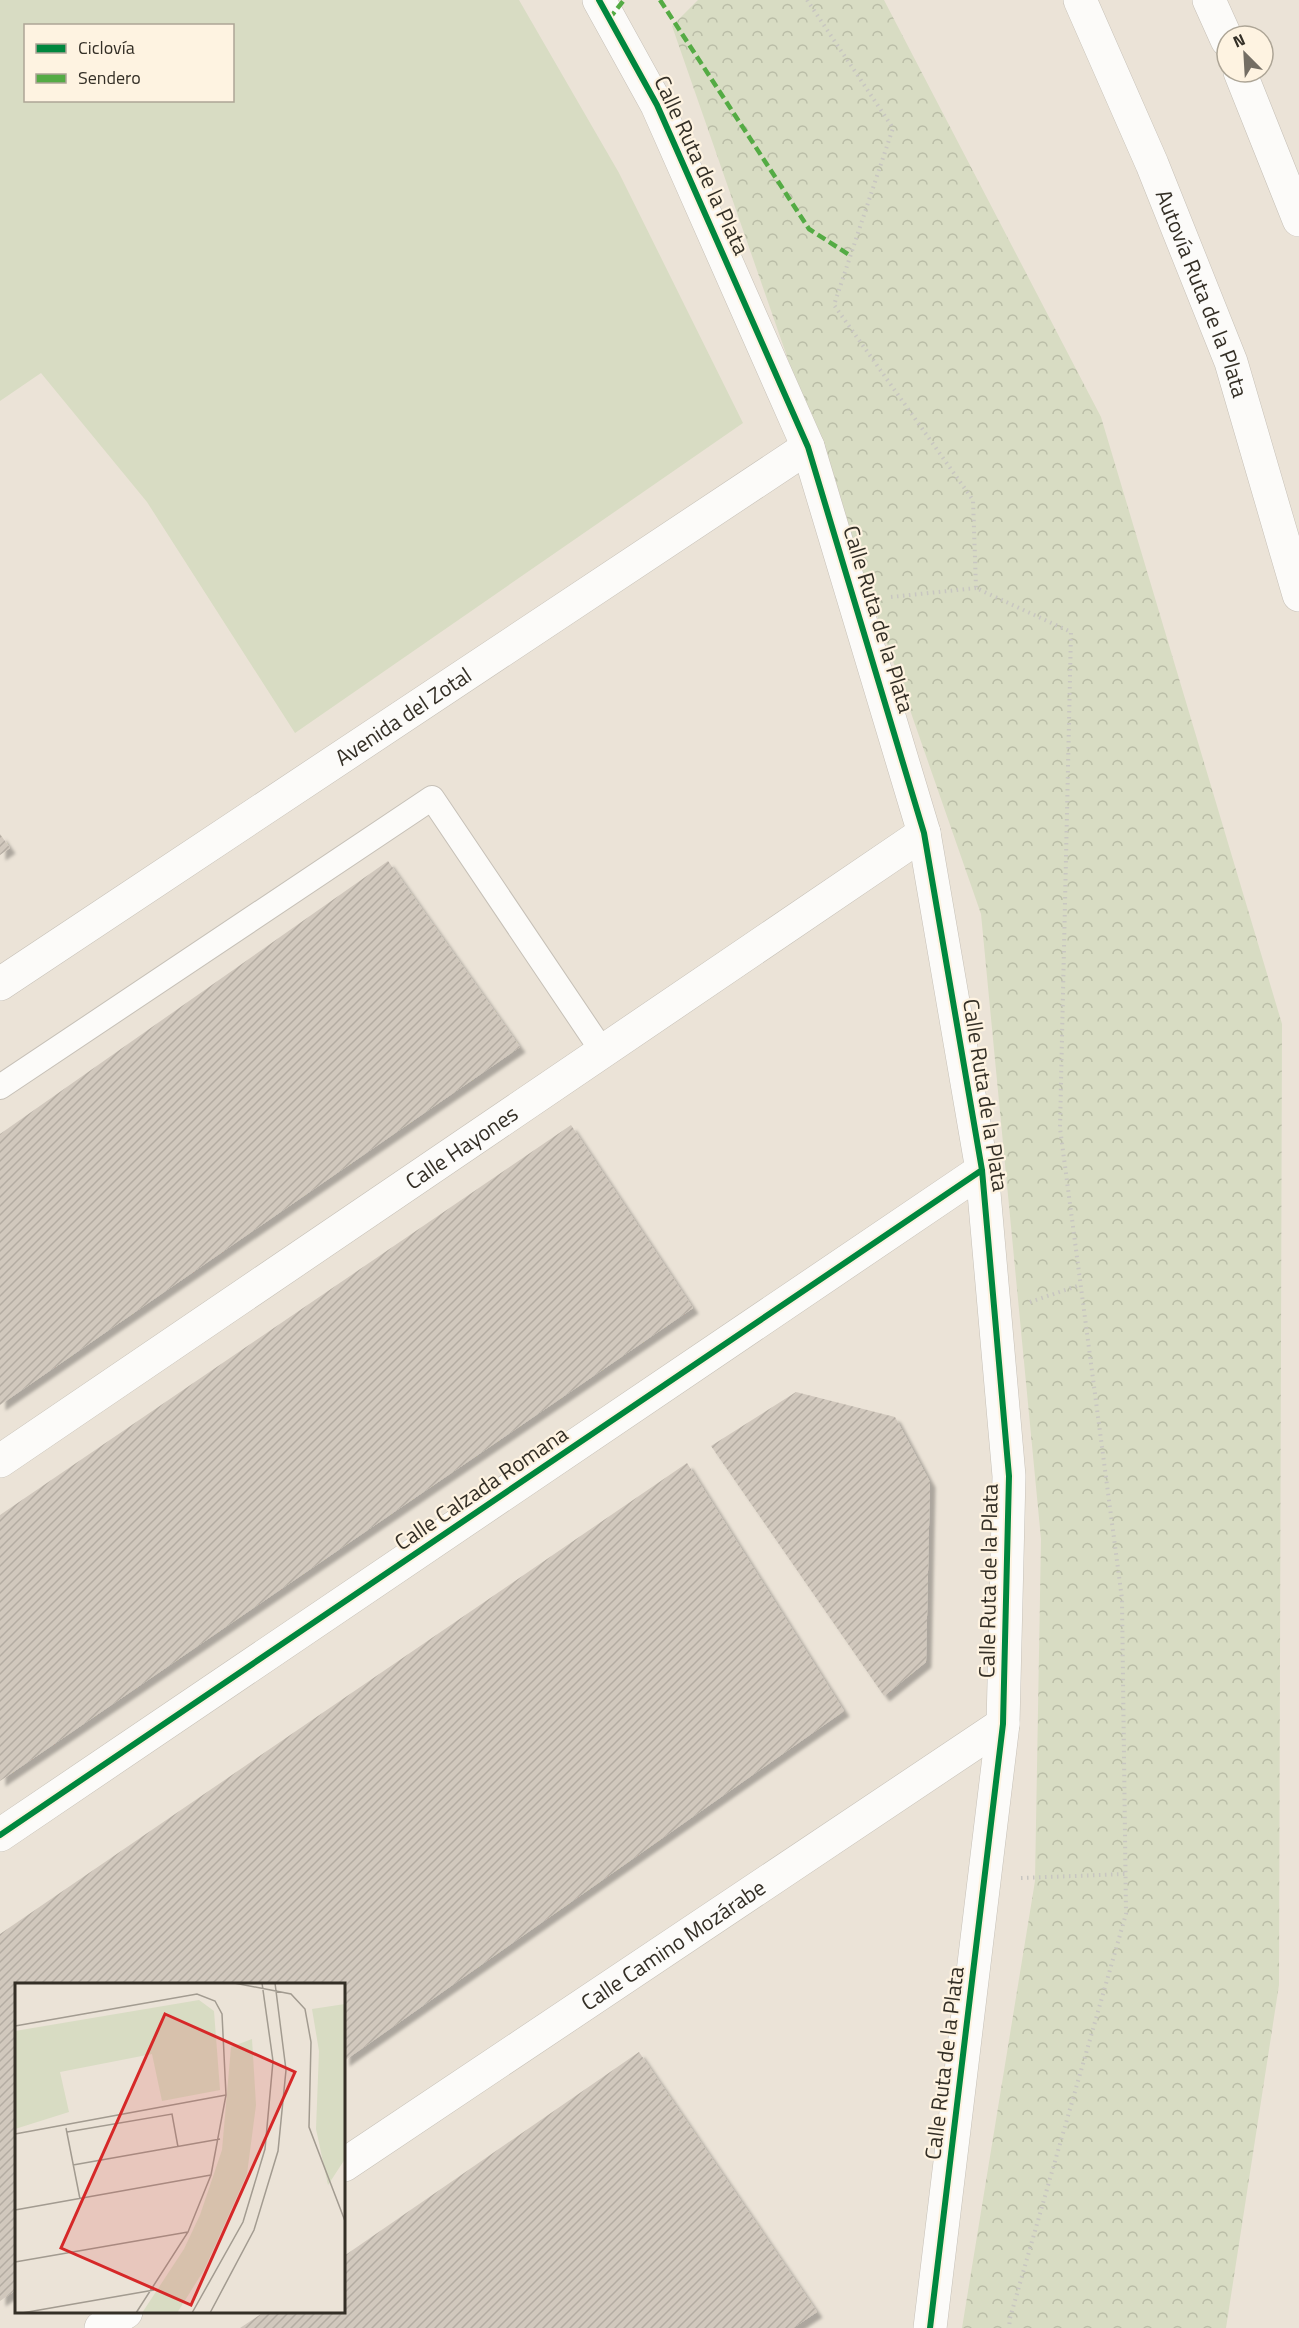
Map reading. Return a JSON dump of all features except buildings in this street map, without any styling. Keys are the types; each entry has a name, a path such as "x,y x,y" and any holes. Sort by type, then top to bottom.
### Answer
{"main road":[{"name":"Calle Ruta de la Plata","path":"599,0 657,105 808,447 924,833 982,1170 1009,1476 1003,1724 930,2328"},
{"name":"Autovía Ruta de la Plata","path":"1080,0 1152,164 1231,362 1299,596"},
{"path":"1209,0 1220,24"},
{"path":"1245,84 1299,220"},
{"name":"Avenida del Zotal","path":"0,984 808,447"},
{"name":"Calle Hayones","path":"0,1461 924,833"},
{"name":"Calle Calzada Romana","path":"0,1835 982,1170"},
{"name":"Calle Camino Mozárabe","path":"345,2165 1003,1724"},
{"path":"101,2328 124,2313"}],"lane":[{"path":"0,1087 432,798 603,1052"}],"path":[{"path":"807,0 892,128 834,305 973,500 976,588"},
{"path":"855,602 976,588 1071,632 1060,1128 1122,1599 1126,1914 1010,2318 1010,2328"},
{"path":"995,1314 1080,1285"},
{"path":"985,1879 1126,1874"}],"green space":[{"path":"0,0 519,0 619,173 743,423 295,733 147,502 41,373 0,401"},
{"path":"698,0 884,0 1101,417 1282,1024 1279,1985 1226,2328 962,2328 1035,1881 1041,1539 981,914 672,26"}],"marked path":[{"path":"609,19 624,0"},
{"path":"660,0 809,229 851,256"}],"cycle path":[{"path":"599,0 657,105 808,447 924,833 982,1170 1009,1476 1003,1724 930,2328"},
{"path":"0,1835 982,1170"}]}
